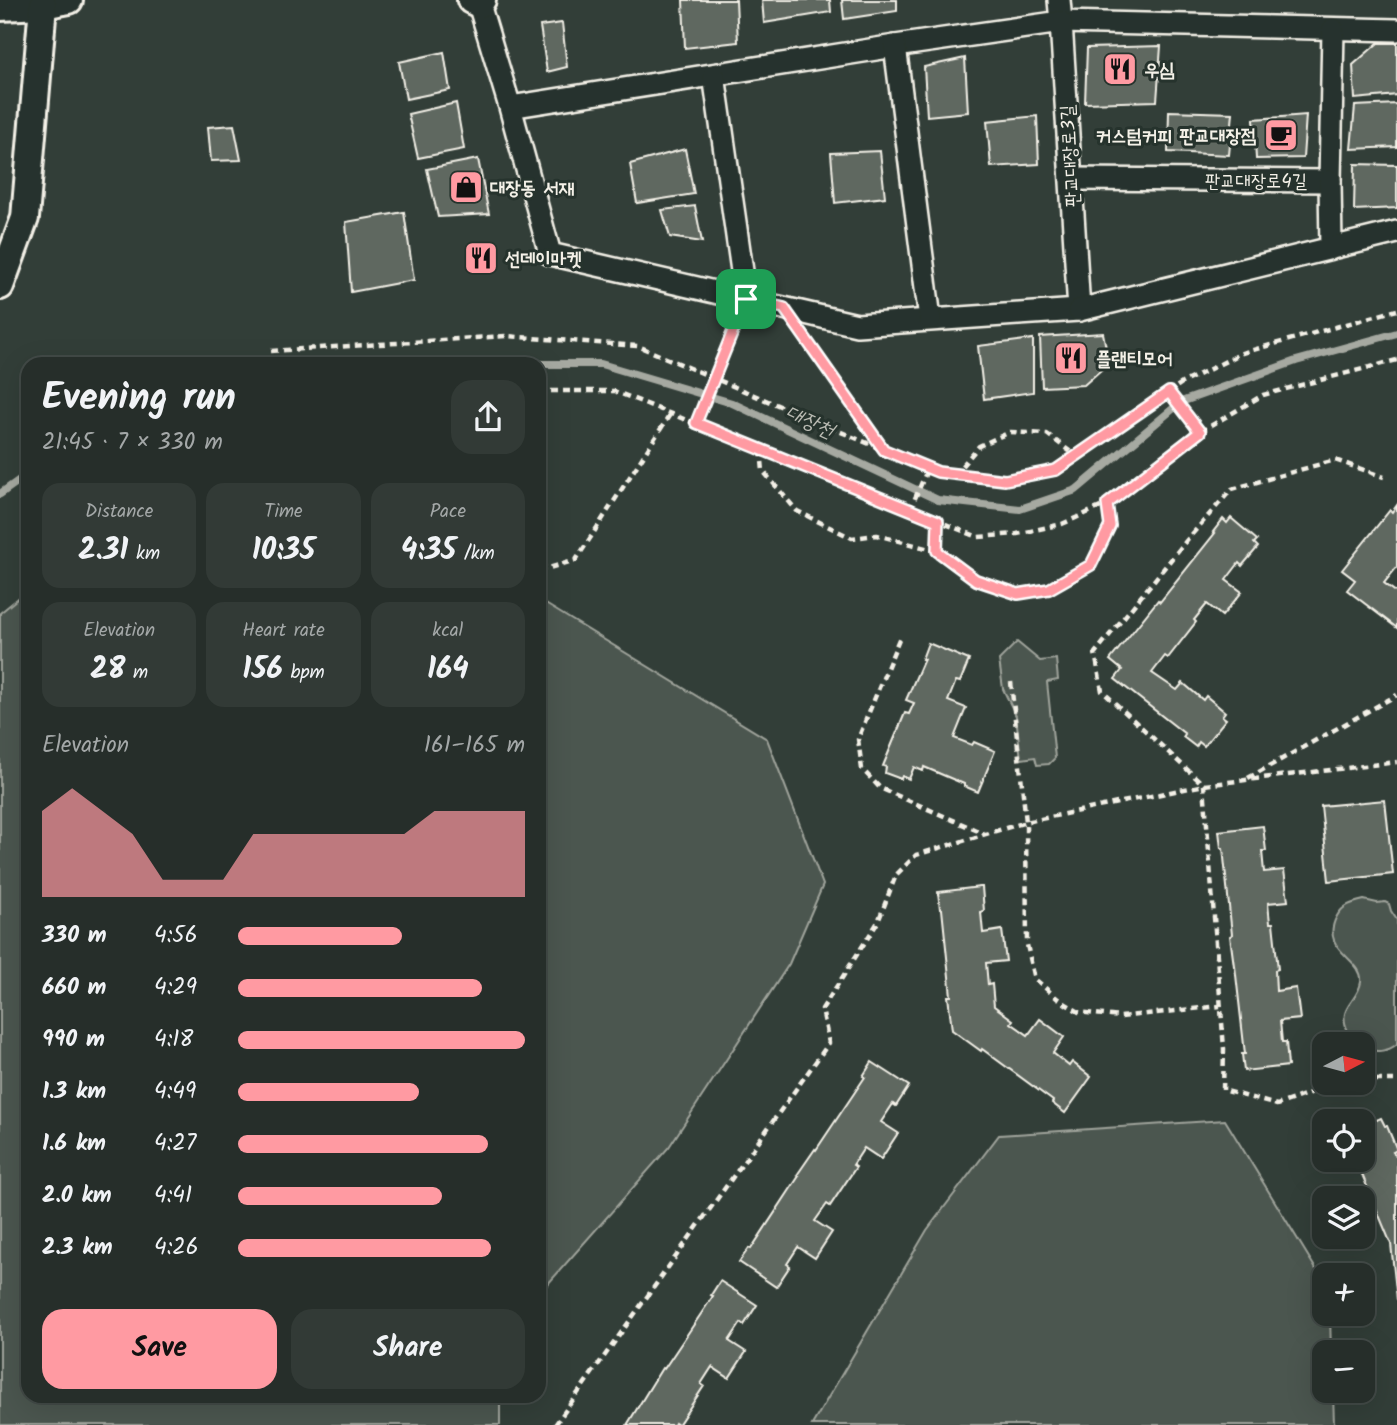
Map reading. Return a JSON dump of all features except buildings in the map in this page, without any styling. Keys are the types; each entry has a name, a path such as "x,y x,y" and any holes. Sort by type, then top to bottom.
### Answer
{"street":[{"path":"0,7 69,0"},
{"path":"1059,0 1062,22"},
{"path":"477,1 510,107 550,254 858,325 1079,310 1397,232"},
{"path":"0,21 44,2"},
{"path":"0,286 25,218 44,2"},
{"path":"510,107 1062,22 1397,30"},
{"name":"판교대장로3길","path":"1062,22 1079,310"},
{"name":"판교대장로4길","path":"1071,179 1330,181 1333,29"},
{"path":"894,46 930,319"},
{"path":"714,75 746,299"},
{"path":"1330,181 1331,248"}],"path":[{"path":"696,423 746,299"},
{"path":"784,308 884,450"},
{"path":"271,351 506,336 638,346 884,450 927,471 1005,480 1056,470 1182,383 1242,353 1397,310"},
{"path":"546,391 614,391 978,537 1017,534 1062,524 1107,504 1200,432 1263,395 1397,360"},
{"path":"1169,393 1200,432"},
{"path":"546,567 576,560 671,414"},
{"path":"954,475 979,446 1010,432 1047,433 1076,456"},
{"path":"761,449 763,471 797,511 852,538 877,536 937,551 976,580 1018,594 1049,589 1091,565 1110,526 1107,504"},
{"path":"1312,1092 1277,1105 1223,1090 1224,1049 1204,785 1102,691 1095,653 1232,489 1335,460 1384,477"},
{"path":"910,508 927,471"},
{"path":"937,551 938,521"},
{"path":"899,639 858,739 862,769 880,788 986,834"},
{"path":"1012,682 1026,822 1027,945 1035,979 1058,999 1079,1012 1120,1017 1220,1006"},
{"path":"1246,780 1397,695"},
{"path":"555,1425 829,1043 822,1009 877,922 896,875 916,855 1026,822 1204,785 1397,762"},
{"path":"1376,1080 1397,1080"}],"shaded area":[{"path":"21,596 21,1403 500,1403 500,1425 0,1425 0,613"},
{"path":"546,604 767,739 823,885 789,964 669,1147 546,1286"},
{"path":"1017,642 1040,661 1056,659 1058,680 1047,682 1055,758 1049,764 1037,765 1035,757 1021,759 1016,716 1003,689 999,660"},
{"path":"1364,900 1385,902 1389,904 1397,920 1397,1044 1389,1049 1376,1051 1376,1032 1348,1032 1345,1023 1346,1010 1361,982 1356,966 1333,938 1337,916 1348,905"},
{"path":"1225,1120 1312,1263 1312,1326 1330,1326 1331,1340 1312,1340 1312,1403 1333,1403 1334,1425 812,1425 927,1230 999,1135"}],"waterway":[{"name":"대장천","path":"546,364 601,364 732,403 938,500 1020,509 1076,490 1181,402 1296,361 1397,333"},
{"name":"대장천","path":"0,494 21,479"}],"place":[{"name":"우심","path":"1120,69"},
{"name":"커스텀커피 판교대장점","path":"1281,135"},
{"name":"대장동 서재","path":"466,187"},
{"name":"선데이마켓","path":"481,258"},
{"name":"플랜티모어","path":"1071,358"}],"route":[{"path":"746,299 784,308 884,450 938,472 1005,480 1056,470 1169,392 1200,432 1107,504 1110,526 1091,565 1049,589 1018,594 976,580 937,551 938,521 696,423 746,299"}]}
